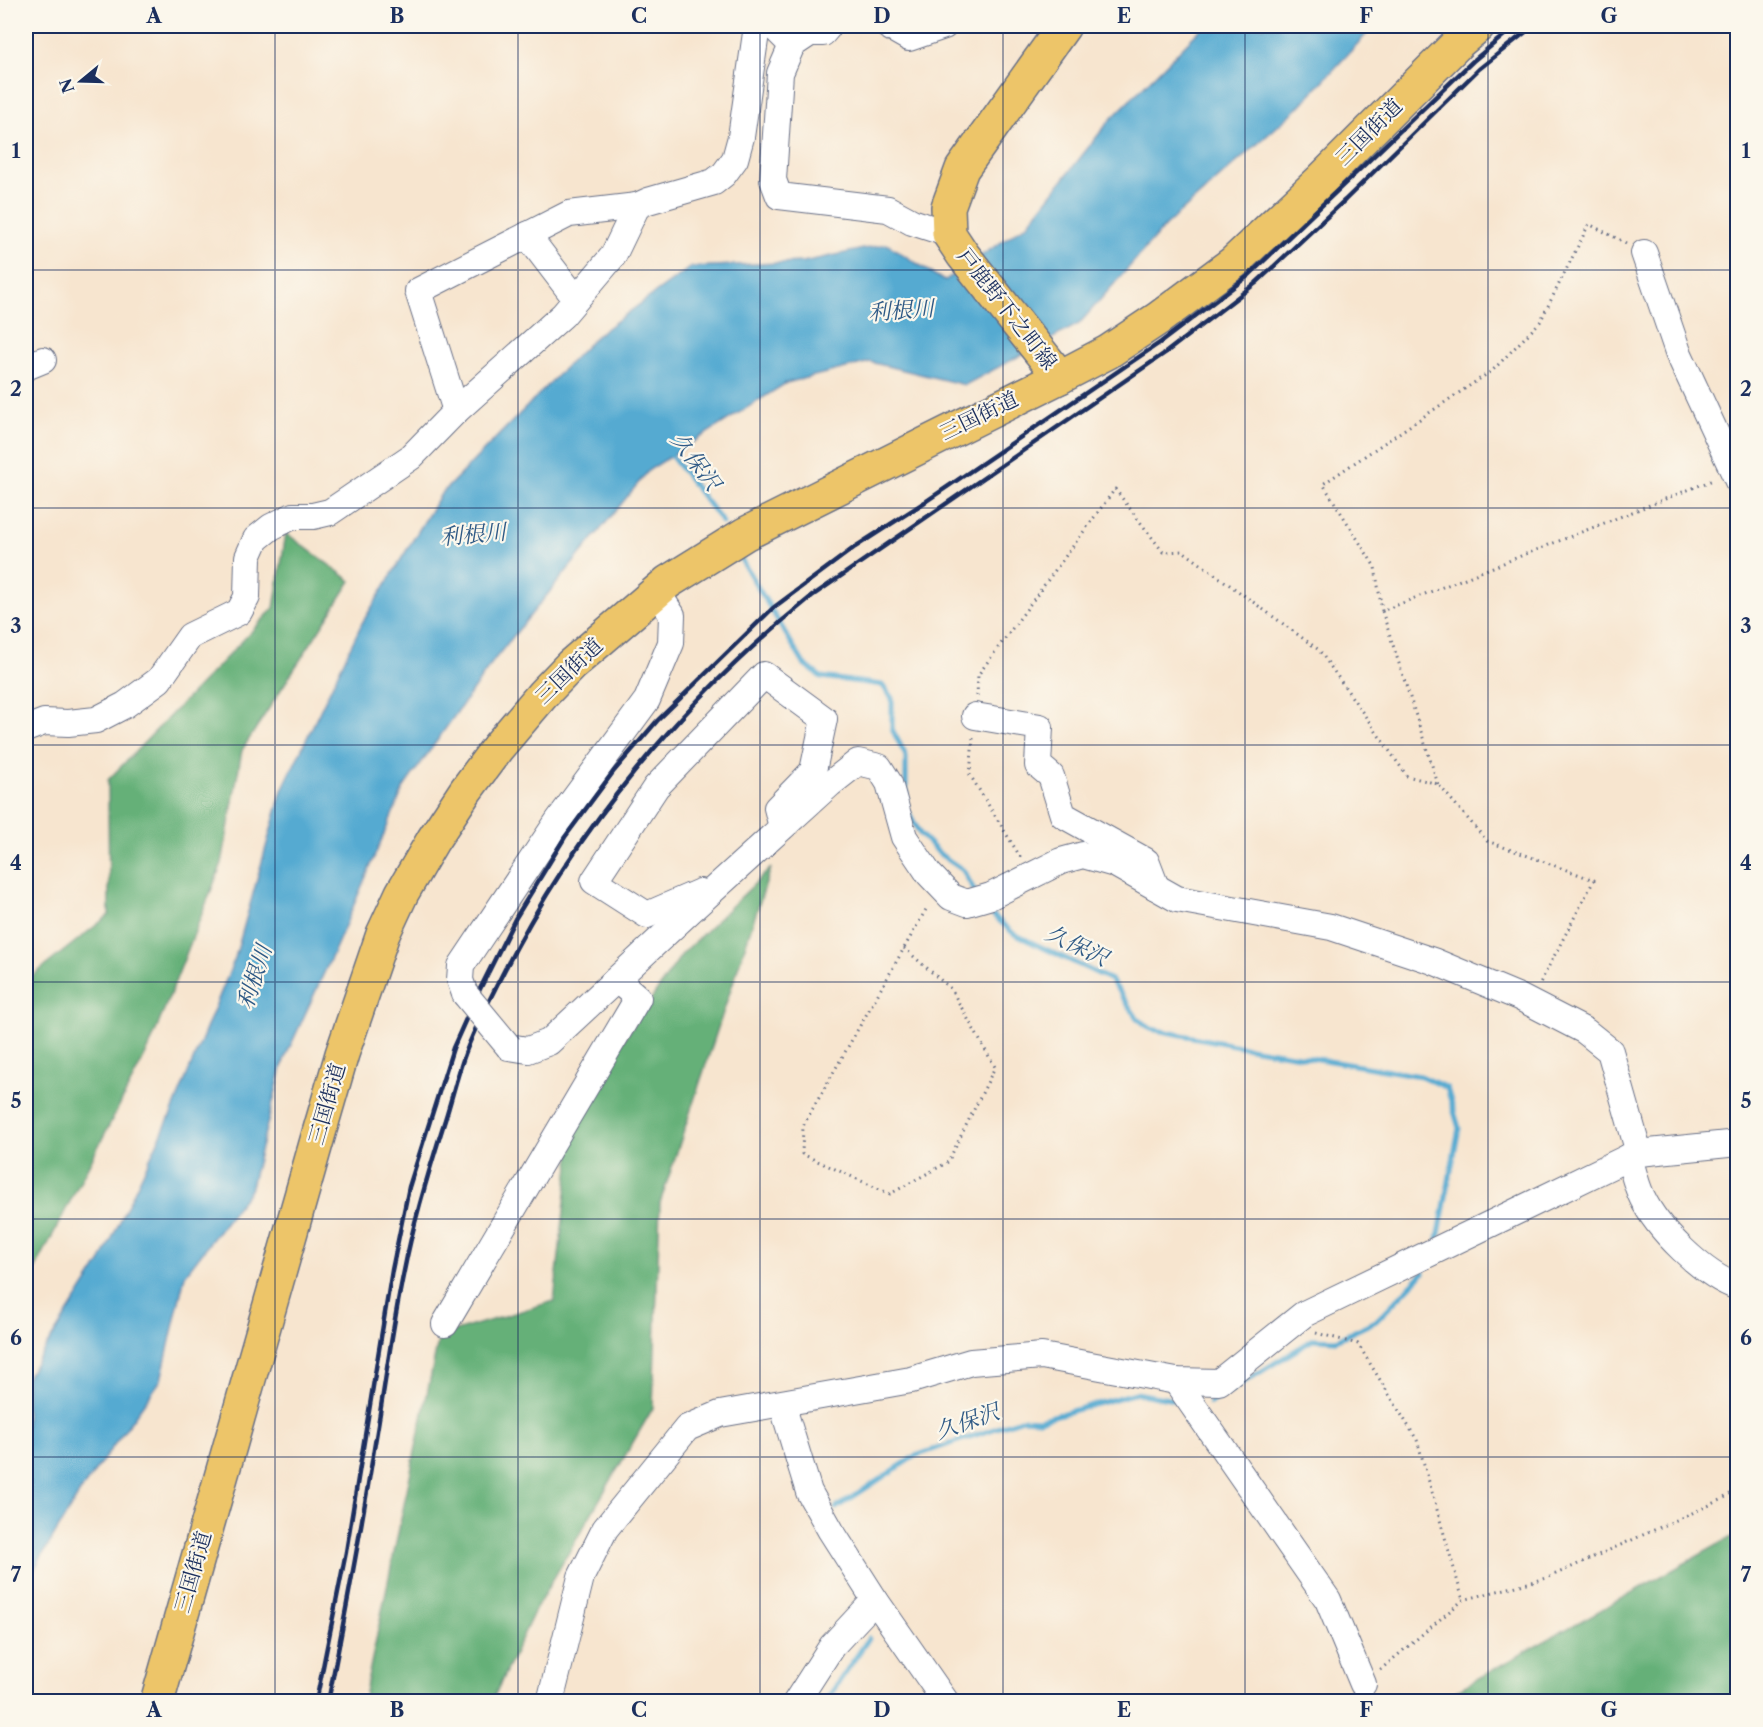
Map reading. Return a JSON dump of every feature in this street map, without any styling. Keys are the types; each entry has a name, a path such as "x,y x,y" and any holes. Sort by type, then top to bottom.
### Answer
{"main road":[{"name":"戸鹿野下之町線","path":"1053,367 956,245 948,207 962,168 1064,26"},
{"name":"三国街道","path":"157,1701 342,1054 383,934 402,893 433,840 498,747 543,694 572,665 668,582 745,534 1053,367 1108,352 1160,318 1233,263 1478,26"}],"street":[{"path":"456,411 418,291 569,214 637,206 714,182 724,174 735,159 741,136 757,26"},
{"path":"773,26 792,45"},
{"path":"829,26 823,33 810,33 792,45 780,73 773,180 779,195 888,209 956,245"},
{"path":"888,26 909,38 944,26"},
{"path":"26,729 44,722 68,723 96,720 125,705 159,680 190,636 239,612 248,597 248,557 256,539 271,527 292,516 313,516 330,512 411,457 456,411 563,315 613,256 637,206"},
{"path":"527,235 576,299"},
{"path":"1644,253 1678,352 1735,477"},
{"path":"657,592 672,615 670,643 647,700 558,821 461,966 460,980 465,994 509,1047 528,1050 549,1042 720,883 830,784 858,762 879,767 889,783 904,837 929,874 944,890 951,897 967,903 992,896 1061,861 1083,855 1114,864 1177,899 1331,927 1433,961 1530,1003 1585,1031 1610,1051 1641,1196 1664,1232 1717,1278 1737,1287"},
{"path":"720,883 647,915 594,881 656,787 764,675 824,719 813,771 777,808 782,827"},
{"path":"975,716 1040,727 1038,765 1051,776 1063,815 1146,861 1156,887"},
{"path":"445,1324 638,998 617,980"},
{"path":"550,1701 581,1577 605,1529 687,1428 720,1414 911,1380 971,1362 1042,1356 1176,1381 1219,1382 1304,1314 1634,1155 1737,1143"},
{"path":"1176,1381 1328,1600 1363,1684"},
{"path":"782,1404 809,1492 875,1600 946,1701"},
{"path":"796,1701 832,1646 875,1600"}],"path":[{"path":"1530,1003 1594,880 1487,841 1438,784 1382,611 1375,567 1323,484 1493,370 1540,321 1589,224 1644,253"},
{"path":"1382,611 1735,477"},
{"path":"1031,876 970,775 978,675 1115,489 1163,552 1184,551 1319,650 1407,776 1438,784"},
{"path":"904,948 951,989 995,1067 948,1162 890,1194 802,1154 803,1125 904,948 929,905 944,890"},
{"path":"1289,1325 1358,1344 1417,1440 1463,1600"},
{"path":"1363,1684 1463,1600 1547,1578 1721,1500 1737,1489"}],"green space":[{"path":"286,533 351,581 242,750 222,863 149,1048 26,1287 26,981 109,915 108,780 274,608"},
{"path":"771,868 660,1203 653,1408 534,1612 492,1701 363,1702 439,1336 554,1301 575,1111 682,954"},
{"path":"1737,1534 1737,1701 1450,1701 1457,1690"}],"water":[{"name":"利根川","path":"1204,26 1374,26 1298,108 1165,226 1079,324 965,385 870,362 786,383 649,470 494,660 404,787 336,947 284,1060 250,1190 185,1275 161,1380 80,1492 26,1583 26,1378 101,1261 172,1112 235,958 282,790 362,623 441,494 596,336 691,267 803,262 887,244 944,281 1028,224 1110,120"}],"waterway":[{"name":"久保沢","path":"667,450 723,523"},
{"name":"久保沢","path":"739,556 804,664 821,677 882,685 892,698 892,729 906,756 906,798"},
{"name":"久保沢","path":"909,813 920,834 941,855 963,870 975,892"},
{"name":"久保沢","path":"983,906 1014,934 1111,980 1137,1018 1151,1029 1421,1076 1447,1088 1459,1128 1438,1239"},
{"name":"久保沢","path":"1210,1403 1314,1339 1336,1340 1376,1321 1423,1273"},
{"name":"久保沢","path":"836,1508 915,1456 1023,1419 1039,1420 1136,1393 1180,1401"},
{"name":"久保沢","path":"825,1702 869,1638"}],"railway":[{"path":"316,1702 346,1552 392,1270 409,1187 453,1048 515,919 565,837 614,771 657,721 773,608 855,547 1161,342 1248,276 1473,61 1515,26"},
{"path":"328,1702 408,1252 422,1195 459,1070 482,1014 531,921 599,818 677,722 720,678 812,596 1165,353 1256,283 1479,69 1533,26"}]}
